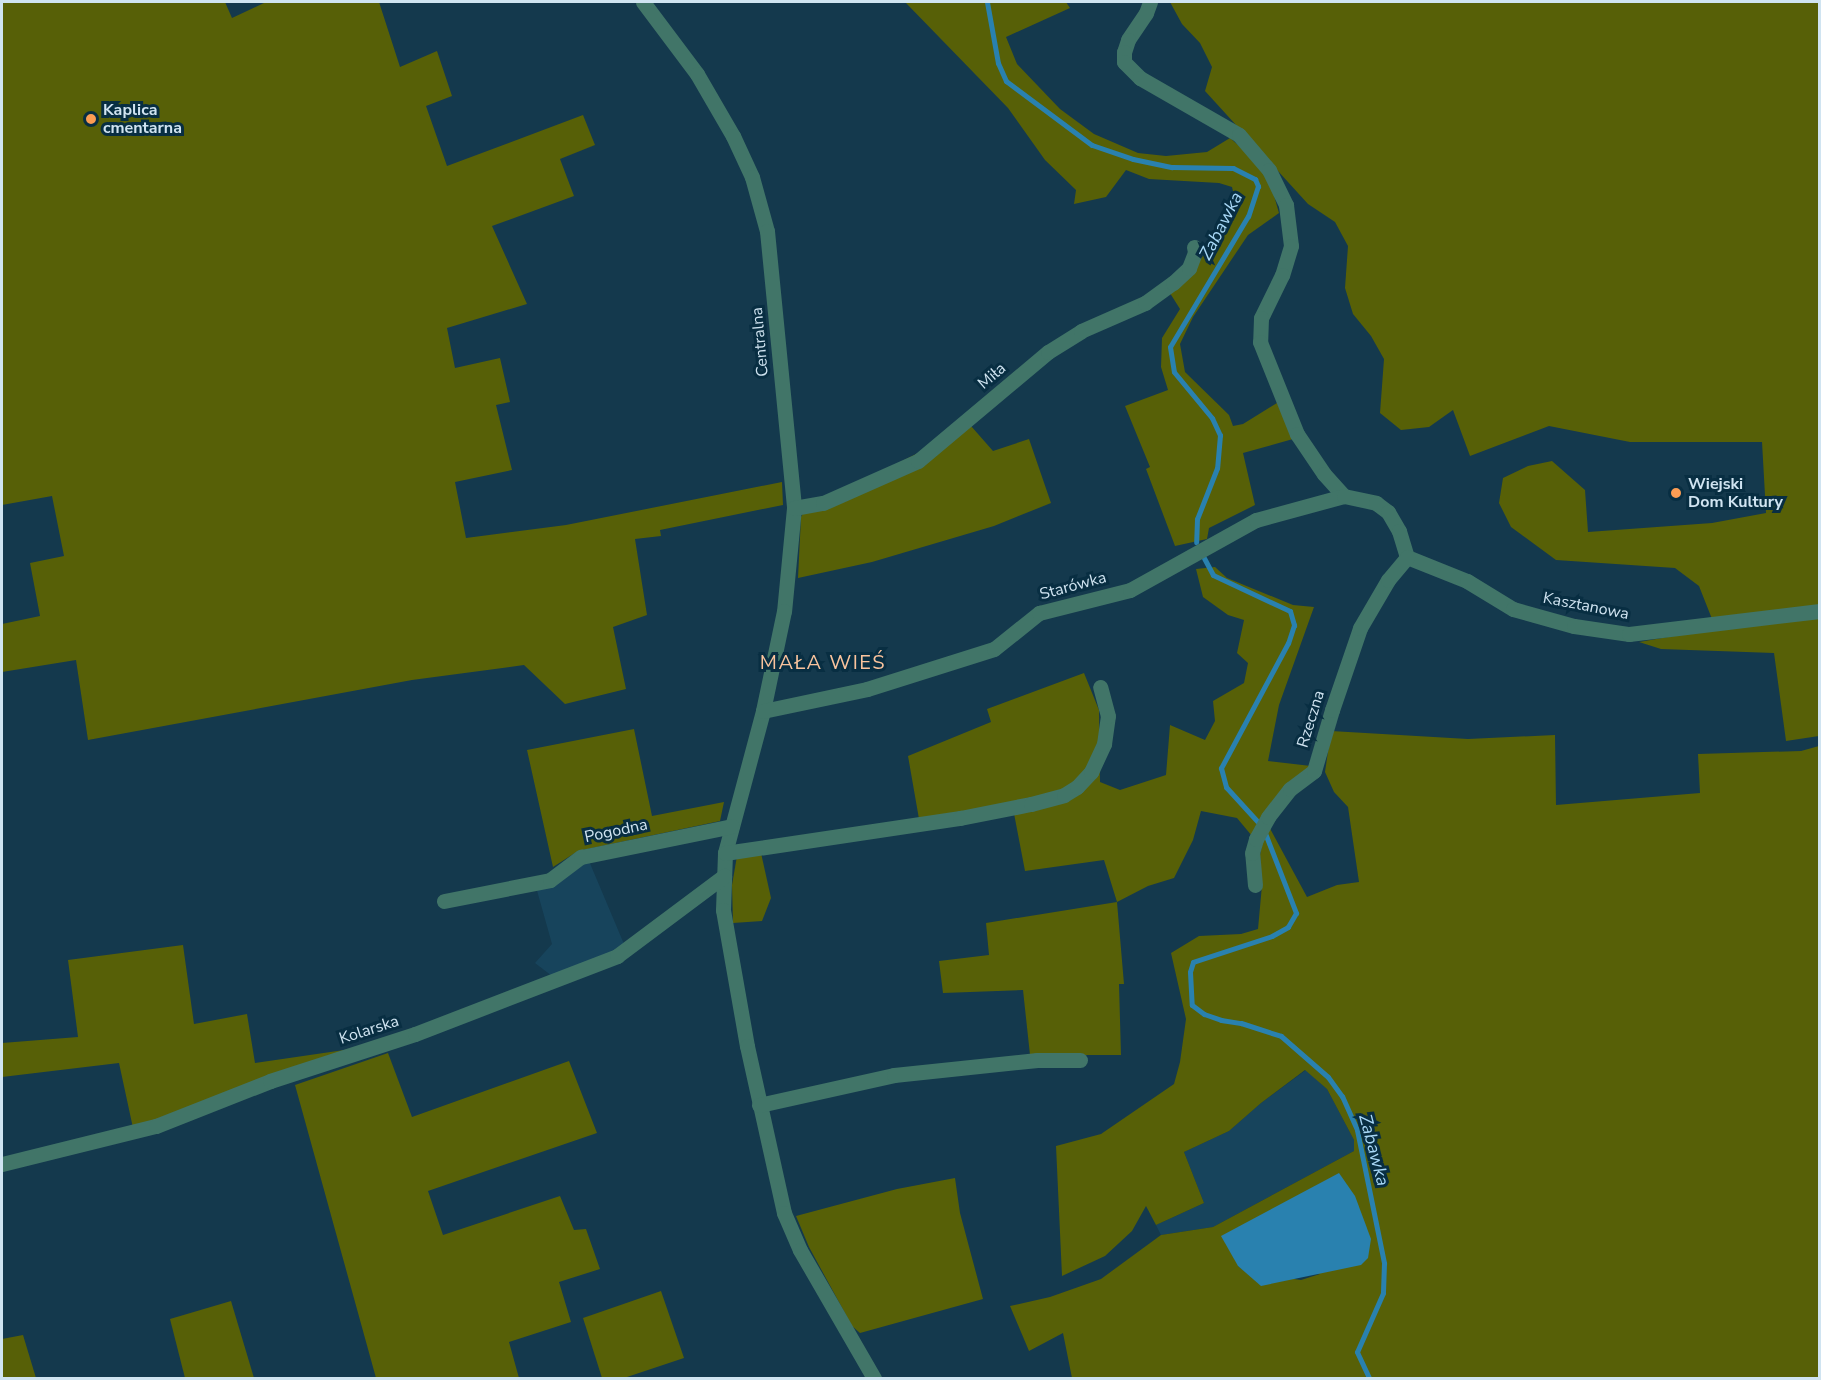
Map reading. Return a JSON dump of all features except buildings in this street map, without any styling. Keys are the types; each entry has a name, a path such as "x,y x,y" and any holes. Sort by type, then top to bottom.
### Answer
{"street":[{"name":"Centralna","path":"643,2 697,74 733,136 752,177 767,231 794,508 784,611 763,711 725,854 723,910 731,964 759,1105 784,1213 800,1250 873,1378"},
{"path":"1150,2 1124,52 1124,62 1128,68 1140,78 1239,135 1269,170 1286,204 1291,246 1282,275 1261,318 1260,342 1297,434 1324,474 1344,496"},
{"name":"Miła","path":"794,508 823,503 918,461 1048,352 1081,331 1145,303 1173,283 1189,268 1195,252 1194,247"},
{"name":"Starówka","path":"763,711 867,689 994,650 1039,613 1130,590 1256,520 1344,496 1376,503 1388,512 1399,531 1407,557"},
{"name":"Kasztanowa","path":"1407,557 1467,581 1513,609 1574,626 1629,634 1820,611"},
{"name":"Rzeczna","path":"1255,885 1252,853 1256,839 1268,817 1290,789 1314,771 1360,628 1388,580 1407,557"},
{"path":"725,854 960,818 1064,795 1077,787 1091,772 1104,744 1108,716 1100,687"},
{"name":"Pogodna","path":"444,901 550,880 580,857 732,826"},
{"name":"Kolarska","path":"2,1164 156,1126 270,1081 415,1034 617,956 724,876"},
{"path":"759,1105 894,1076 1037,1060 1080,1060"}],"shaded area":[{"path":"589,861 624,944 613,952 552,976 535,963 552,944 536,887 556,884"},
{"path":"1306,1070 1327,1089 1354,1140 1354,1151 1213,1227 1161,1235 1156,1225 1204,1203 1184,1152 1229,1131 1261,1103"}],"green space":[{"path":"2,2 225,2 232,18 266,2 379,2 400,67 437,51 452,96 426,106 447,166 583,115 595,145 560,159 574,196 492,226 527,304 447,328 455,368 500,358 510,402 496,405 512,470 455,482 466,538 566,525 782,482 783,505 660,530 661,536 635,539 647,615 613,627 626,689 565,704 524,665 412,680 88,740 76,660 2,672 2,624 40,616 30,563 64,556 52,496 2,505"},
{"path":"905,2 1066,2 1070,8 1006,37 1017,64 1060,109 1094,134 1138,153 1166,156 1207,152 1230,138 1253,158 1271,185 1279,213 1248,235 1193,317 1180,344 1185,372 1229,415 1233,426 1243,424 1277,403 1293,439 1243,453 1255,505 1209,528 1207,539 1175,546 1146,469 1150,467 1125,406 1168,390 1161,367 1162,338 1180,309 1168,290 1197,264 1223,228 1236,204 1232,187 1219,183 1149,179 1126,170 1106,197 1074,204 1076,190 1045,160 1008,108"},
{"path":"1170,2 1819,2 1819,736 1786,741 1774,653 1661,649 1639,642 1697,632 1712,619 1699,586 1675,568 1556,560 1511,527 1499,503 1503,478 1528,466 1552,461 1585,490 1588,532 1712,523 1766,513 1762,442 1630,442 1549,426 1470,456 1453,410 1429,427 1401,430 1380,413 1384,359 1371,336 1353,314 1345,288 1348,246 1335,222 1308,204 1205,91 1212,67 1200,43 1182,24"},
{"path":"971,426 993,451 1029,439 1051,503 994,526 872,562 798,578 801,517 804,511"},
{"path":"1215,567 1227,578 1293,605 1314,607 1279,705 1268,761 1311,766 1252,836 1237,818 1201,811 1193,840 1174,878 1148,886 1117,902 1104,860 1025,871 1012,803 919,819 908,756 991,722 987,709 1084,673 1099,710 1100,782 1120,790 1166,775 1170,725 1205,740 1215,721 1213,701 1244,683 1248,663 1237,653 1244,620 1228,615 1203,597 1196,569"},
{"path":"634,729 652,816 724,802 720,821 578,851 553,867 527,750"},
{"path":"1331,731 1468,739 1555,735 1556,805 1700,793 1698,754 1801,751 1819,746 1819,1378 1072,1378 1063,1333 1029,1351 1010,1306 1050,1297 1101,1279 1161,1235 1213,1227 1354,1151 1354,1140 1327,1089 1305,1070 1261,1103 1229,1131 1184,1152 1204,1203 1156,1225 1146,1206 1132,1231 1105,1256 1062,1276 1056,1146 1101,1134 1174,1084 1180,1062 1186,1019 1171,953 1199,936 1241,934 1258,929 1262,885 1260,855 1267,823 1307,897 1337,885 1359,882 1348,807 1334,792 1325,772","holes":["1238,1266 1320,1274 1301,1280 1246,1272"]},
{"path":"761,853 771,898 762,921 733,923 732,885 737,856"},
{"path":"1117,902 1124,984 1119,984 1121,1055 1030,1055 1023,990 943,993 939,961 989,955 986,923"},
{"path":"183,945 194,1024 247,1014 255,1063 351,1049 133,1128 119,1063 2,1077 2,1043 78,1037 68,960"},
{"path":"388,1053 412,1117 569,1061 597,1133 428,1191 443,1235 560,1196 574,1230 586,1229 600,1269 559,1282 571,1322 509,1342 519,1378 376,1378 295,1085"},
{"path":"955,1178 960,1213 983,1299 860,1333 852,1326 809,1247 796,1216 897,1189"},
{"path":"661,1291 684,1358 624,1378 602,1378 583,1318"},
{"path":"231,1301 254,1378 185,1378 170,1319"},
{"path":"23,1335 36,1378 2,1378 2,1339"}],"water":[{"path":"1339,1173 1355,1196 1371,1239 1368,1258 1361,1265 1261,1286 1238,1266 1221,1236"}],"waterway":[{"name":"Zabawka","path":"987,2 998,63 1006,81 1092,145 1133,159 1172,167 1233,168 1255,179 1258,186 1248,216 1170,347 1174,372 1212,418 1220,435 1217,468 1197,519 1196,542"},
{"name":"Zabawka","path":"1204,558 1213,575 1290,611 1294,625 1288,643 1221,768 1226,787 1257,821"},
{"name":"Zabawka","path":"1265,833 1296,913 1288,927 1272,936 1193,962 1190,972 1192,1005 1204,1014 1221,1020 1241,1023 1281,1036 1328,1077 1342,1096 1357,1130 1384,1263 1383,1293 1357,1352 1369,1378"}],"place":[{"name":"Kaplica cmentarna","path":"91,119"},
{"name":"Wiejski Dom Kultury","path":"1676,493"}],"district":[{"name":"MAŁA WIEŚ","path":"823,662"}]}
